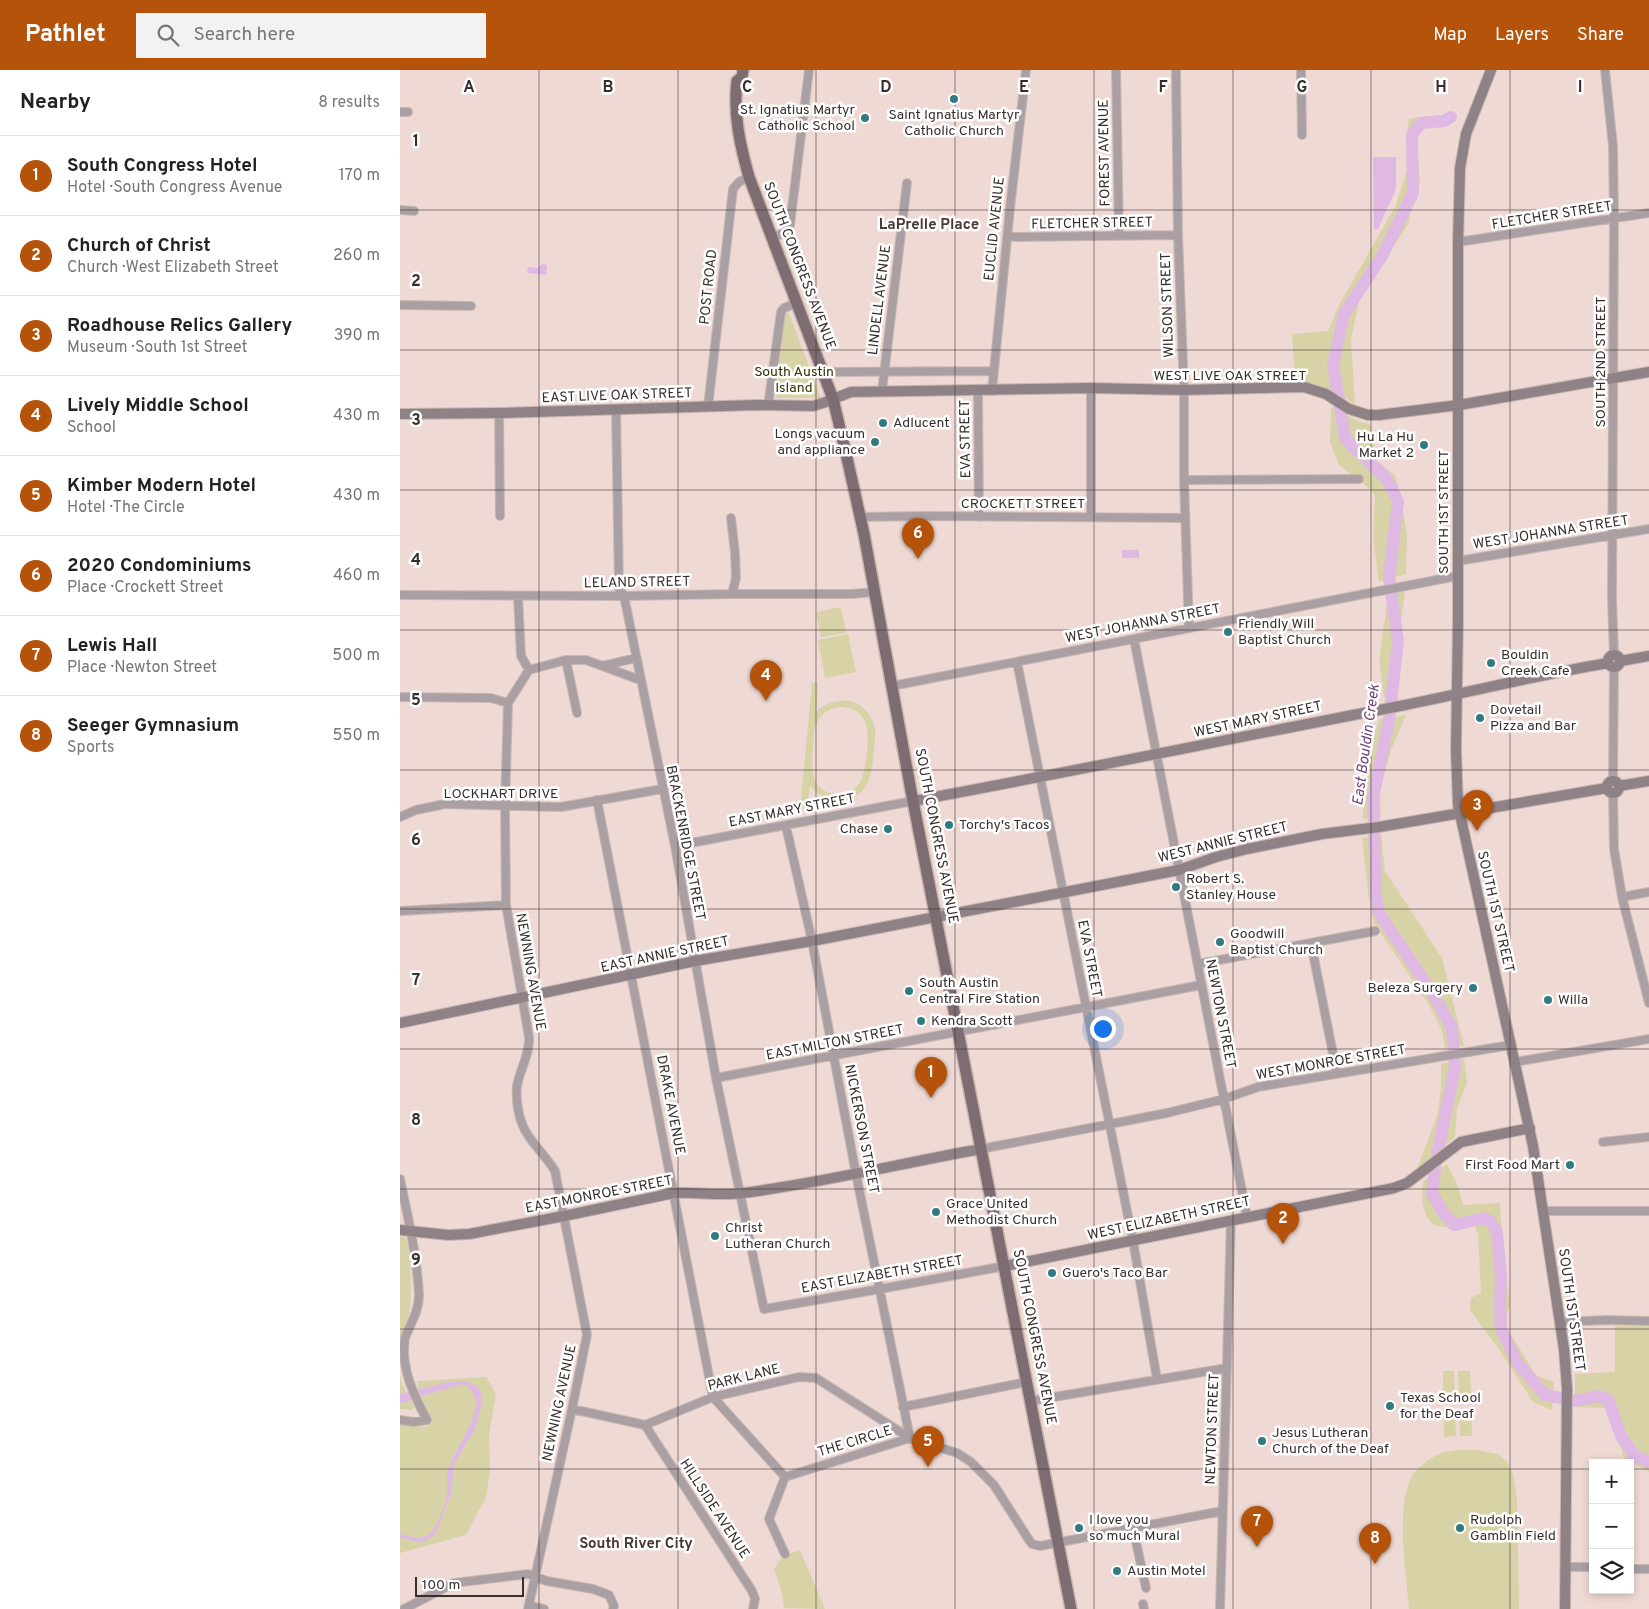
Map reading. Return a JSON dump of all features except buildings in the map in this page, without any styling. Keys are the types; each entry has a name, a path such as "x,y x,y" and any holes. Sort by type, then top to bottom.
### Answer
{"main road":[{"name":"SOUTH CONGRESS AVENUE","path":"738,74 736,102 740,146 749,177 833,399 860,517 1071,1609"}],"street":[{"path":"772,238 786,232 790,225 809,70"},
{"name":"EUCLID AVENUE","path":"992,391 1026,70"},
{"name":"FOREST AVENUE","path":"1116,70 1119,235"},
{"name":"WILSON STREET","path":"1176,70 1178,235 1184,390 1184,480 1189,628"},
{"path":"1300,70 1302,135"},
{"name":"SOUTH 1ST STREET","path":"1491,70 1466,134 1460,168 1456,750 1459,813 1530,1128 1564,1349 1567,1388 1564,1609"},
{"name":"SOUTH 2ND STREET","path":"1605,70 1613,146 1614,219 1612,598 1614,850 1622,897 1649,1003"},
{"name":"POST ROAD","path":"708,407 733,189 739,182 749,177"},
{"name":"LINDELL AVENUE","path":"882,391 907,183"},
{"path":"400,210 414,211"},
{"name":"FLETCHER STREET","path":"1458,242 1649,213"},
{"name":"FLETCHER STREET","path":"1007,237 1178,235"},
{"path":"768,406 781,312 784,308 797,302"},
{"path":"400,305 471,306"},
{"path":"823,372 993,371"},
{"name":"WEST LIVE OAK STREET","path":"833,399 851,392 882,391 992,391 1091,388 1184,390 1304,387 1326,394 1349,409 1368,415 1379,415 1459,404 1649,372"},
{"path":"1091,388 1091,517"},
{"name":"EVA STREET","path":"978,390 980,517"},
{"name":"EAST LIVE OAK STREET","path":"400,414 812,406 833,399"},
{"name":"BRACKENRIDGE STREET","path":"616,410 619,589 624,596 675,846 716,1078 764,1309"},
{"path":"499,413 500,516"},
{"path":"1184,480 1359,480"},
{"name":"CROCKETT STREET","path":"860,517 1186,518"},
{"path":"731,518 736,578 732,594"},
{"name":"WEST JOHANNA STREET","path":"1458,561 1649,529"},
{"name":"WEST JOHANNA STREET","path":"892,686 1458,576"},
{"name":"LELAND STREET","path":"400,595 844,595 874,592"},
{"path":"518,596 521,656 529,670"},
{"name":"NEWTON STREET","path":"1134,639 1248,1217"},
{"name":"WEST MARY STREET","path":"914,801 1457,694 1511,681 1649,656"},
{"path":"602,666 636,658"},
{"path":"566,660 577,713"},
{"path":"400,697 491,698 508,702 529,670 566,660 586,660 640,680"},
{"name":"EVA STREET","path":"1018,662 1133,1241 1157,1379"},
{"name":"NEWNING AVENUE","path":"508,702 505,806 506,905 530,1045 516,1087 518,1110 529,1139 555,1171 587,1335 529,1607"},
{"name":"WEST ANNIE STREET","path":"936,917 1179,870 1216,857 1247,849 1322,834 1379,827 1649,782"},
{"name":"LOCKHART DRIVE","path":"400,816 416,810 445,804 561,807 662,788"},
{"name":"DRAKE AVENUE","path":"597,800 713,1397"},
{"name":"EAST MARY STREET","path":"675,846 914,801"},
{"name":"NICKERSON STREET","path":"786,826 812,941 856,1174 910,1438"},
{"path":"1622,897 1649,892"},
{"path":"400,912 506,905"},
{"name":"EAST ANNIE STREET","path":"400,1023 632,976 695,961 936,917"},
{"path":"1198,964 1375,930"},
{"path":"1311,943 1337,1074"},
{"name":"EAST MILTON STREET","path":"716,1078 1201,985"},
{"path":"1514,1062 1649,1039"},
{"name":"WEST MONROE STREET","path":"981,1149 1109,1125 1224,1099 1258,1087 1511,1045"},
{"name":"WEST ELIZABETH STREET","path":"1006,1266 1394,1188 1407,1183 1420,1174 1460,1142 1530,1128"},
{"path":"1603,1142 1649,1137"},
{"name":"EAST MONROE STREET","path":"400,1230 448,1235 469,1234 674,1193 741,1194 799,1185 981,1149"},
{"path":"400,1179 411,1232 419,1296 417,1312 403,1346 403,1357 407,1382 428,1420 413,1422 400,1420"},
{"path":"1542,1211 1649,1211"},
{"name":"NEWTON STREET","path":"1220,1609 1231,1220"},
{"name":"EAST ELIZABETH STREET","path":"764,1309 1006,1266"},
{"path":"1560,1322 1607,1320 1649,1322"},
{"path":"1030,1401 1227,1368"},
{"name":"PARK LANE","path":"645,1425 713,1397 799,1377 816,1378 910,1438"},
{"path":"903,1407 1026,1382"},
{"path":"713,1397 785,1477 769,1519 784,1554"},
{"path":"572,1409 645,1425"},
{"name":"HILLSIDE AVENUE","path":"645,1425 752,1591 755,1599 753,1609"},
{"name":"THE CIRCLE","path":"785,1477 910,1438 957,1453 971,1462 994,1486 1032,1544 1040,1546 1058,1542"},
{"path":"1058,1542 1222,1511"},
{"path":"1134,1528 1146,1588"},
{"path":"1565,1566 1589,1567"},
{"path":"1634,1569 1649,1569"},
{"path":"404,1609 454,1583 528,1574 547,1581 609,1594 614,1606 613,1609"},
{"path":"529,1607 544,1609"}],"green space":[{"path":"1448,115 1441,123 1422,127 1415,136 1420,182 1412,198 1409,223 1359,301 1351,339 1355,405 1335,390 1295,380 1292,334 1328,331 1339,305 1396,205 1407,170 1409,119"},
{"name":"South Austin Island","path":"789,313 821,398 777,398 774,393 785,314"},
{"path":"1331,407 1360,422 1370,424 1377,461 1396,476 1407,533 1406,574 1379,582 1373,537 1375,496 1369,488 1339,465 1330,442"},
{"path":"1405,591 1396,660 1396,693 1384,698 1379,661 1388,595"},
{"path":"841,607 846,633 821,637 816,612"},
{"path":"848,634 856,672 825,678 818,640"},
{"path":"812,683 818,683 816,711 832,702 848,701 863,707 868,713 873,722 875,732 872,767 867,783 857,795 849,799 830,799 816,792 810,785 807,809 800,809","holes":["840,707 849,708 861,716 867,728 867,751 864,773 853,790 846,793 829,793 822,789 814,778 812,755 815,728 820,718 829,710"]},
{"path":"1406,715 1391,750 1380,790 1381,817 1363,819 1365,764 1379,719"},
{"path":"1381,834 1385,871 1442,958 1464,1046 1445,1049 1442,1031 1429,1005 1374,923 1369,900 1362,838"},
{"path":"1464,1059 1467,1083 1457,1108 1455,1137 1417,1169 1437,1116 1441,1089 1441,1064"},
{"path":"1447,1164 1458,1186 1463,1205 1500,1203 1503,1249 1510,1305 1504,1324 1536,1375 1554,1382 1552,1410 1533,1402 1498,1348 1470,1310 1471,1298 1481,1293 1478,1234 1474,1224 1450,1227 1435,1225 1430,1221 1424,1209 1423,1181"},
{"path":"400,1236 406,1238 408,1242 411,1287 409,1314 400,1340"},
{"path":"1615,1326 1649,1326 1649,1472 1634,1464 1634,1459 1624,1458 1608,1408 1575,1407 1575,1374 1615,1372"},
{"path":"1443,1371 1454,1371 1455,1397 1443,1397"},
{"path":"1458,1371 1470,1371 1471,1396 1459,1397"},
{"path":"400,1377 414,1407 412,1410 400,1409"},
{"path":"486,1377 496,1394 489,1435 490,1470 486,1497 466,1535 400,1553 400,1423 426,1427 433,1421 418,1394 418,1381"},
{"path":"1471,1410 1472,1436 1460,1436 1459,1411"},
{"path":"1443,1411 1455,1411 1456,1436 1444,1437"},
{"name":"Rudolph Gamblin Field","path":"1457,1450 1475,1450 1498,1454 1507,1462 1513,1474 1517,1499 1519,1609 1409,1609 1403,1541 1404,1505 1407,1489 1414,1473 1426,1462 1442,1453"},
{"path":"800,1550 825,1609 784,1608 781,1589 774,1569 782,1557"}],"shaded area":[{"path":"1373,157 1396,157 1396,189 1378,229 1374,229"},
{"path":"542,264 547,265 546,275 527,273 528,267 537,268"},
{"path":"1122,550 1139,550 1139,558 1122,558"},
{"path":"465,1381 477,1386 482,1395 482,1403 475,1429 454,1464 451,1493 436,1533 423,1541 400,1538 400,1534 415,1537 426,1536 435,1527 441,1515 446,1497 448,1470 474,1415 476,1399 464,1384 403,1403 400,1403 400,1394 448,1382"}],"waterway":[{"name":"East Bouldin Creek","path":"1451,117 1444,121 1421,123 1412,135 1413,193 1382,256 1344,314 1333,365 1345,438 1385,477 1398,502 1389,578 1398,641 1389,720 1373,798 1376,894 1379,913 1433,994 1452,1028 1455,1067 1436,1160 1432,1193 1442,1211 1454,1225 1484,1218 1491,1222 1497,1233 1501,1275 1501,1329 1517,1362 1545,1395 1575,1401 1598,1396 1608,1399 1621,1436 1635,1456 1649,1462"}],"place":[{"name":"Saint Ignatius Martyr Catholic Church","path":"954,99"},
{"name":"St. Ignatius Martyr Catholic School","path":"865,118"},
{"name":"Adlucent","path":"883,423"},
{"name":"Longs vacuum and appliance","path":"875,442"},
{"name":"Hu La Hu Market 2","path":"1424,445"},
{"name":"2020 Condominiums","path":"918,559"},
{"name":"Friendly Will Baptist Church","path":"1228,632"},
{"name":"Bouldin Creek Cafe","path":"1491,663"},
{"name":"Lively Middle School","path":"766,701"},
{"name":"Dovetail Pizza and Bar","path":"1480,718"},
{"name":"Torchy's Tacos","path":"949,825"},
{"name":"Chase","path":"888,829"},
{"name":"Roadhouse Relics Gallery","path":"1477,831"},
{"name":"Robert S. Stanley House","path":"1176,887"},
{"name":"Goodwill Baptist Church","path":"1220,942"},
{"name":"Beleza Surgery","path":"1473,988"},
{"name":"South Austin Central Fire Station","path":"909,991"},
{"name":"Willa","path":"1548,1000"},
{"name":"Kendra Scott","path":"921,1021"},
{"name":"South Congress Hotel","path":"931,1098"},
{"name":"First Food Mart","path":"1570,1165"},
{"name":"Grace United Methodist Church","path":"936,1212"},
{"name":"Christ Lutheran Church","path":"715,1236"},
{"name":"Church of Christ","path":"1283,1244"},
{"name":"Guero's Taco Bar","path":"1052,1273"},
{"name":"Texas School for the Deaf","path":"1390,1406"},
{"name":"Jesus Lutheran Church of the Deaf","path":"1262,1441"},
{"name":"Kimber Modern Hotel","path":"928,1467"},
{"name":"I love you so much Mural","path":"1079,1528"},
{"name":"Rudolph Gamblin Field","path":"1460,1528"},
{"name":"Lewis Hall","path":"1257,1547"},
{"name":"Seeger Gymnasium","path":"1375,1564"},
{"name":"Austin Motel","path":"1117,1571"}],"district":[{"name":"LaPrelle Place","path":"929,225"},
{"name":"South River City","path":"636,1544"}]}
